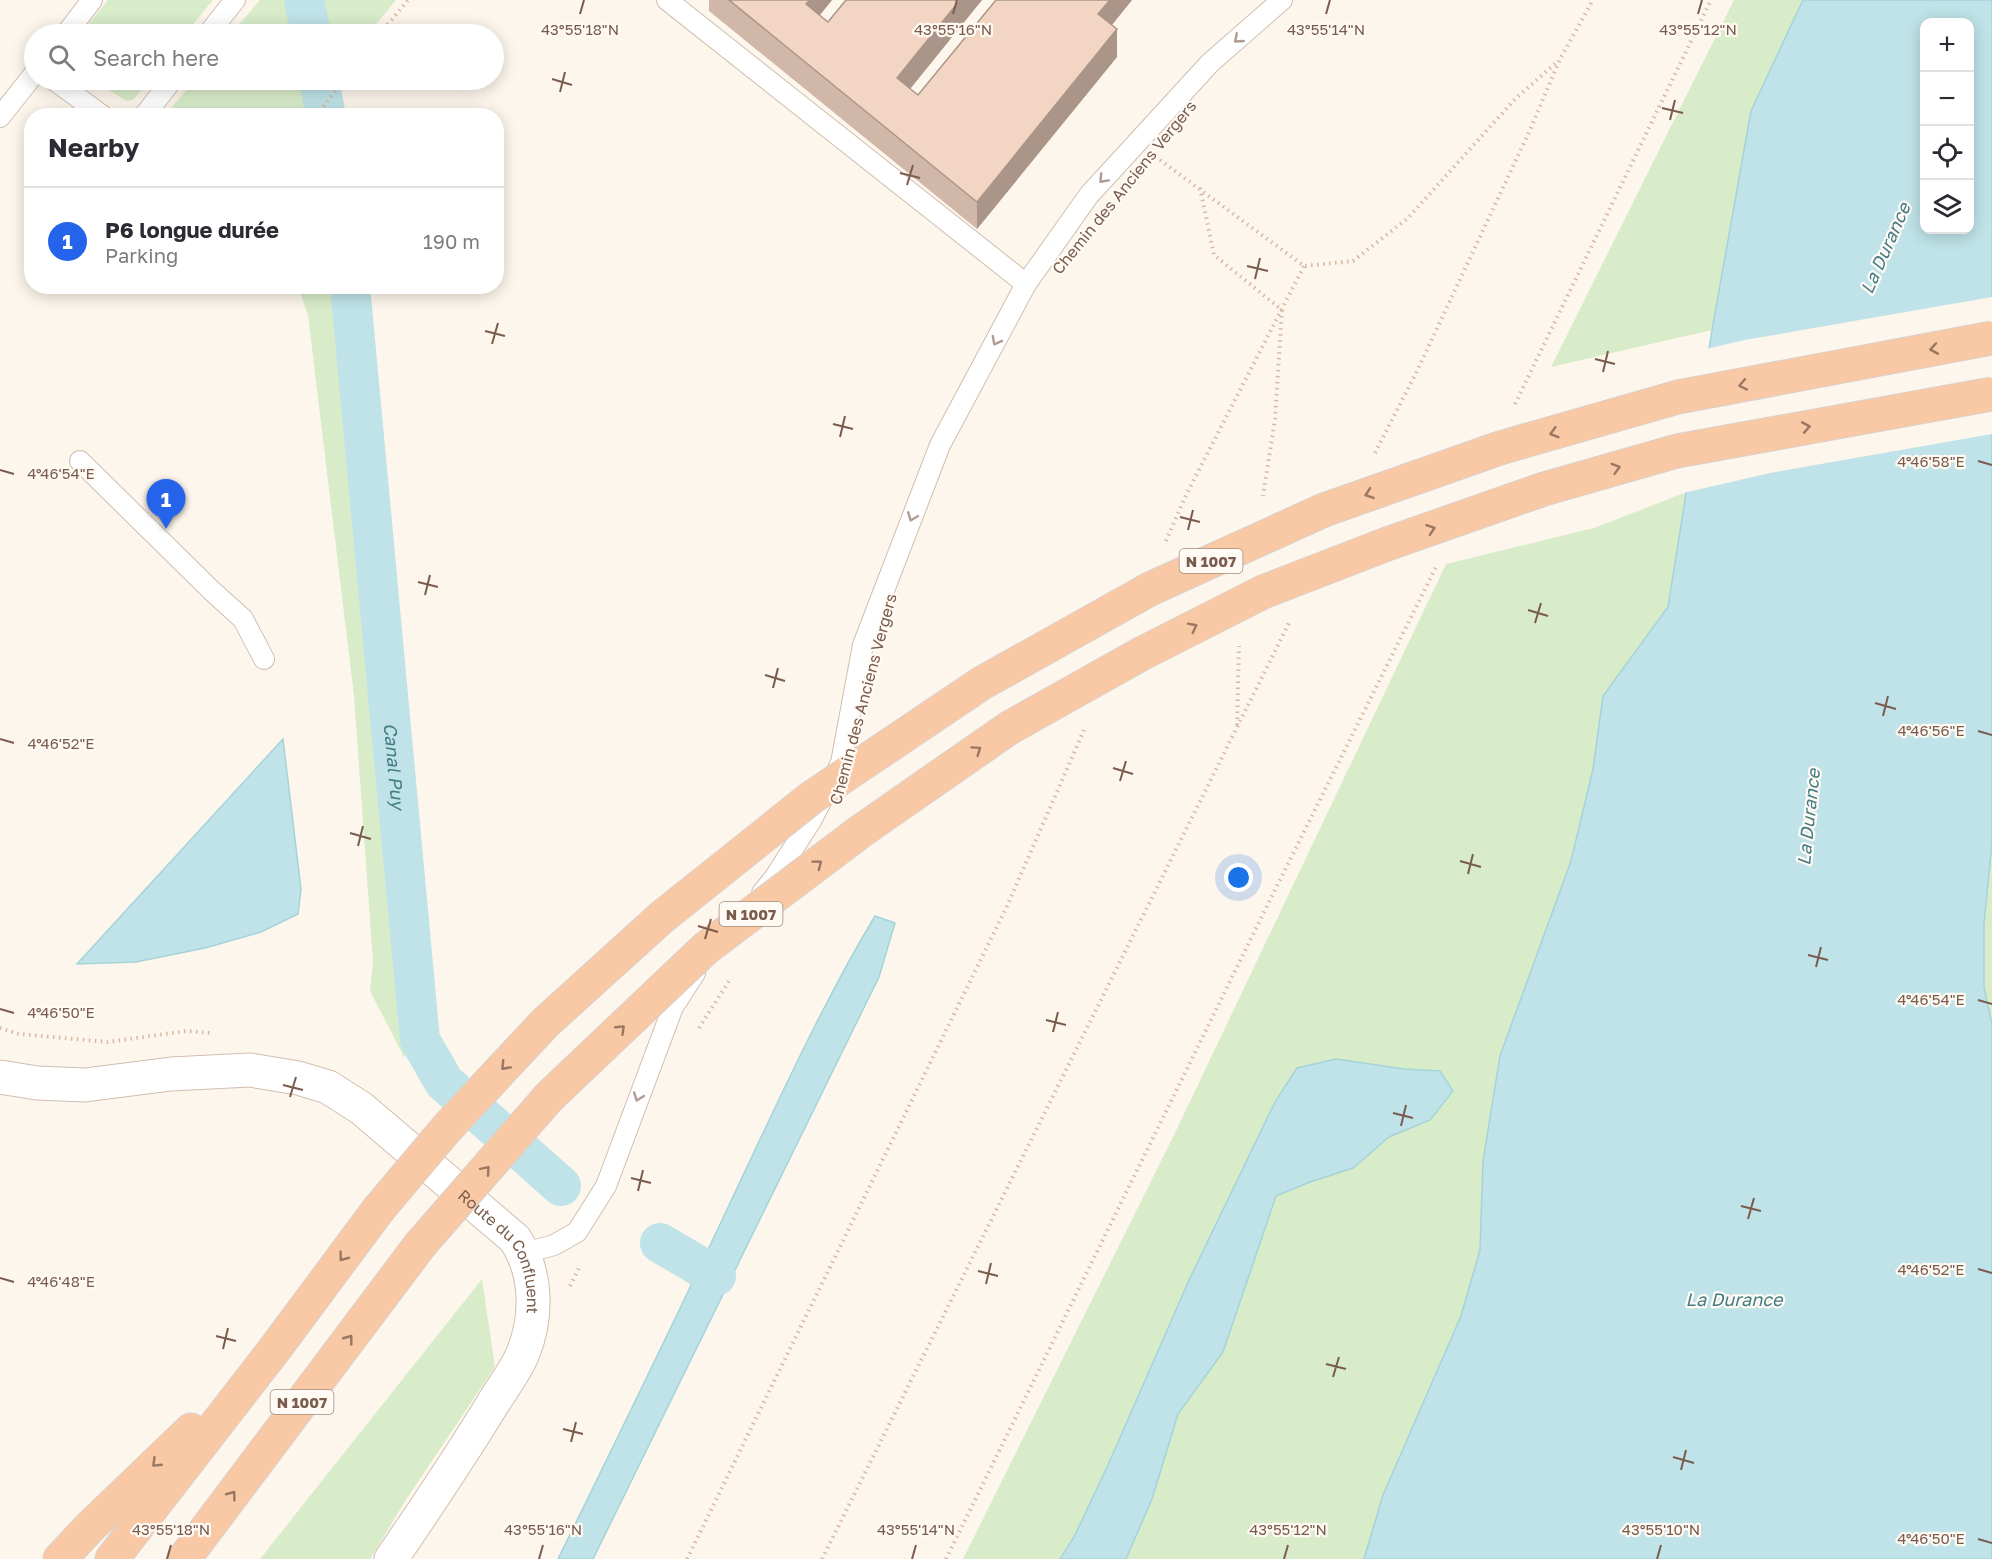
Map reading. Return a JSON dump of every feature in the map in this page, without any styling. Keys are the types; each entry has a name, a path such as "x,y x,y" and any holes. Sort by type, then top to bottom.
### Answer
{"highway":[{"name":"N 1007","path":"112,1559 274,1350 378,1210 447,1128 545,1023 671,910 811,798 982,683 1150,589 1324,510 1500,448 1678,397 1992,338"},
{"name":"N 1007","path":"184,1559 420,1245 549,1097 706,948 861,831 1010,728 1141,654 1263,592 1387,544 1544,489 1677,451 1992,394"},
{"path":"60,1559 90,1527 274,1350"}],"street":[{"name":"Route du Confluent","path":"0,1077 37,1083 86,1085 171,1074 250,1070 298,1078 328,1087 361,1108 515,1239 525,1253 531,1272 533,1305 522,1354 461,1456 391,1559"}],"lane":[{"path":"74,24 92,0"},
{"path":"216,24 235,0"},
{"path":"667,0 1026,284"},
{"path":"525,1253 554,1245 577,1232 606,1186 673,1007 705,958 775,877 812,819 841,763 863,645 940,444 1026,284 1089,195 1210,63 1282,0"},
{"path":"0,117 24,87"},
{"path":"68,90 92,108"},
{"path":"150,108 164,90"},
{"path":"80,461 243,619 264,658"}],"path":[{"path":"388,24 408,0"},
{"path":"1370,463 1418,369 1510,174 1560,59 1593,0"},
{"path":"1512,410 1711,0"},
{"path":"1137,143 1304,266 1353,261 1408,218 1515,99 1560,59"},
{"path":"322,108 336,90"},
{"name":"Chemin des Anciens Vergers","path":"1160,160 1167,151"},
{"path":"1200,188 1214,255 1282,310"},
{"path":"1163,548 1187,493 1304,266"},
{"path":"946,1559 1440,558"},
{"path":"822,1559 1290,621"},
{"path":"687,1559 1007,906 1088,722"},
{"path":"698,1030 736,969"}],"green space":[{"path":"108,0 213,0 193,24 89,24"},
{"path":"260,0 302,0 306,24 240,24"},
{"path":"313,0 396,0 376,24 317,24"},
{"path":"1734,0 1804,0 1751,111 1712,330 1551,367"},
{"path":"109,90 141,90 133,100 126,101"},
{"path":"186,90 317,90 317,93 305,108 171,108"},
{"path":"300,294 332,294 410,1049 404,1057 370,991 373,962 354,696 308,315"},
{"path":"1692,490 1668,607 1603,696 1593,769 1571,861 1500,1056 1483,1161 1480,1250 1461,1316 1383,1495 1364,1559 1126,1559 1152,1499 1178,1414 1223,1352 1276,1196 1353,1168 1389,1137 1430,1120 1440,1071 1404,1069 1336,1059 1275,1102 1074,1537 1059,1559 963,1559 1175,1133 1446,564 1594,528"},
{"path":"1992,842 1992,1024 1984,988 1984,924"},
{"path":"482,1279 495,1367 407,1498 370,1559 260,1559"}],"water":[{"name":"La Durance","path":"1803,0 1992,0 1992,842 1984,924 1984,988 1992,1024 1992,1559 1364,1559 1383,1495 1461,1316 1480,1250 1483,1161 1500,1056 1571,861 1593,769 1603,696 1668,607 1712,330 1751,111"},
{"path":"283,739 301,889 298,914 261,932 205,948 136,962 77,964"},
{"path":"875,916 895,923 879,977 593,1559 558,1559 799,1058"},
{"path":"1336,1059 1404,1069 1440,1071 1453,1091 1430,1120 1389,1137 1353,1168 1276,1196 1223,1352 1178,1414 1152,1499 1126,1559 1060,1559 1074,1537 1108,1465 1190,1278 1275,1102 1297,1068"}],"pier":[{"path":"1992,297 1992,434 1770,473 1683,493 1706,349 1745,340"}],"building":[{"path":"729,0 810,0 806,4 828,22 846,0 960,0 897,78 918,95 996,0 1110,0 1098,14 1117,29 977,202"}],"waterway":[{"name":"Canal Puy","path":"304,0 309,24"},
{"name":"Canal Puy","path":"321,90 324,108"},
{"name":"Canal Puy","path":"351,294 420,1040 444,1082 561,1186"},
{"name":"Canal Puy","path":"660,1243 716,1276"}],"place":[{"name":"P6 longue durée","path":"166,529"}]}
